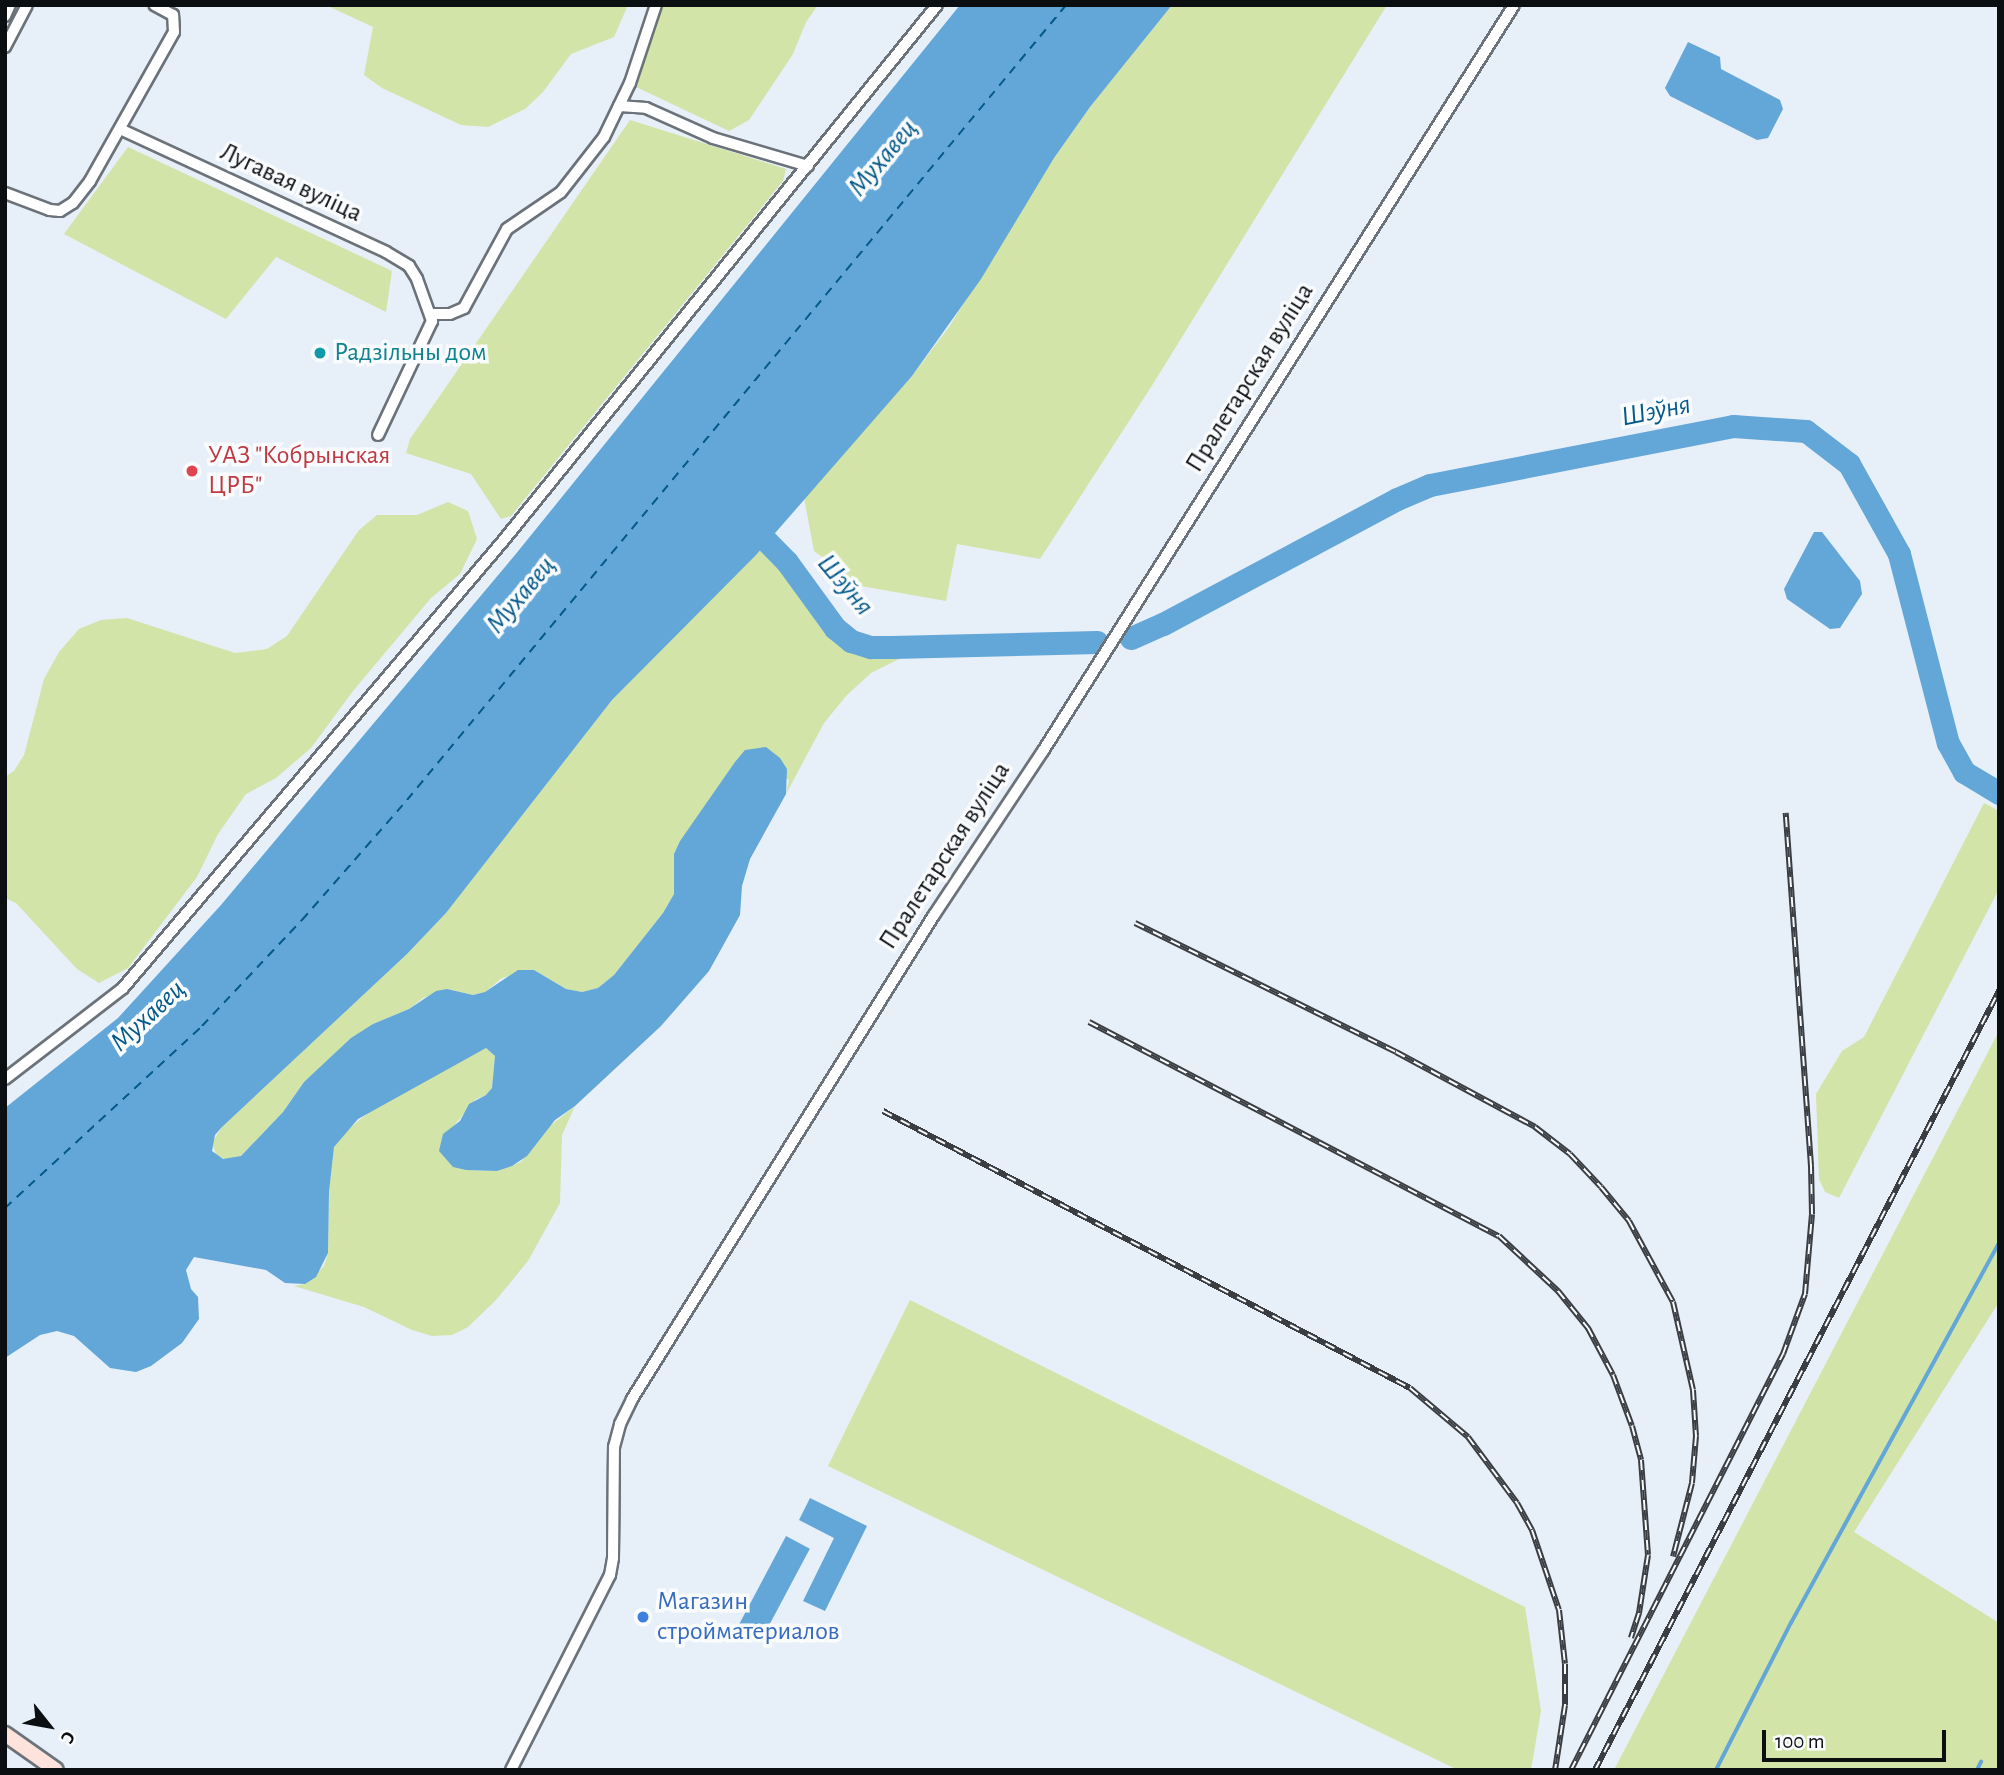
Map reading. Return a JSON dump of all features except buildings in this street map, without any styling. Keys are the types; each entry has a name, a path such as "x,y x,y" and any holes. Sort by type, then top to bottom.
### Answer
{"main road":[{"path":"5,1734 56,1770"}],"street":[{"path":"5,16 10,5"},
{"path":"5,47 27,5"},
{"path":"5,194 60,211 79,196 174,32 173,15 154,5"},
{"path":"378,435 430,330 430,314 450,314 464,308 507,229 561,192 604,137 630,83 656,5"},
{"path":"5,1079 123,988 503,541 937,5"},
{"name":"Пралетарская вуліца","path":"511,1770 610,1575 613,1558 614,1447 620,1424 632,1399 927,927 1043,751 1514,5"},
{"path":"619,106 646,108 713,138 808,166"},
{"name":"Лугавая вуліца","path":"120,129 394,257 409,266 417,279 430,314"}],"green space":[{"path":"326,5 628,5 614,37 571,54 543,92 525,109 488,127 461,125 382,88 364,75 373,27"},
{"path":"661,5 818,5 806,22 793,54 749,120 729,131 634,86"},
{"path":"1172,5 1387,5 1153,384 1040,559 957,544 946,601 861,586 814,551 804,498 912,376 949,327 1054,158 1090,107"},
{"path":"630,120 786,169 783,181 511,516 501,519 471,474 406,453 410,439"},
{"path":"128,147 392,271 386,312 276,257 226,319 64,234"},
{"path":"448,502 468,511 477,539 460,574 431,598 353,691 311,748 276,778 246,794 218,834 197,877 128,968 99,983 77,969 16,903 5,898 5,777 14,771 24,755 44,679 59,652 79,629 101,620 127,618 235,653 267,649 287,636 359,530 377,515 417,515"},
{"path":"768,542 787,562 835,628 851,641 871,647 925,646 871,673 847,695 824,723 786,794 789,780 745,751 680,841 674,854 674,894 663,913 614,975 598,988 582,992 566,989 534,970 502,978 485,992 473,995 447,989 423,998 409,1009 373,1024 304,1082 283,1112 241,1156 230,1160 217,1157 212,1143 222,1127 407,954 446,913 612,700"},
{"path":"1984,803 1999,811 1999,889 1839,1198 1825,1192 1819,1179 1816,1094 1842,1051 1864,1037"},
{"path":"1999,1031 1999,1302 1854,1532 1999,1623 1999,1770 1614,1770"},
{"path":"486,1048 495,1056 492,1088 486,1095 476,1099 452,1128 466,1170 497,1171 521,1162 545,1130 575,1106 562,1135 560,1203 528,1261 496,1300 468,1327 452,1335 432,1336 412,1330 364,1307 294,1286 305,1284 324,1266 328,1253 329,1192 334,1147 338,1138 375,1107"},
{"path":"910,1300 1525,1607 1541,1711 1531,1770 1458,1770 828,1466"}],"water":[{"name":"Мухавец","path":"960,5 1172,5 1090,107 1054,158 981,279 912,376 756,555 612,700 446,913 407,954 222,1127 215,1135 212,1151 223,1159 241,1156 283,1112 304,1082 351,1038 373,1024 409,1009 436,991 447,989 473,995 485,992 518,970 534,970 566,989 582,992 598,988 614,975 663,913 674,894 674,854 680,841 735,762 745,750 766,747 780,758 787,769 786,794 750,859 742,886 740,915 709,971 661,1026 575,1106 555,1120 527,1156 512,1166 497,1171 466,1170 453,1167 439,1151 443,1134 460,1121 469,1104 486,1095 492,1088 495,1056 486,1048 358,1119 334,1147 329,1192 328,1253 316,1277 305,1284 285,1283 266,1270 194,1257 186,1270 191,1289 198,1297 199,1319 182,1343 151,1366 136,1372 110,1368 74,1336 57,1331 40,1335 5,1358 5,1108 118,1018 221,905 515,555"},
{"path":"1688,42 1720,57 1721,69 1780,100 1783,109 1768,138 1757,140 1670,96 1665,88"},
{"path":"1814,532 1822,532 1860,581 1862,594 1840,628 1830,629 1787,599 1784,589"},
{"path":"810,1498 867,1526 825,1611 803,1601 834,1538 799,1520"},
{"path":"786,1536 810,1549 763,1636 740,1623"}],"waterway":[{"name":"Шэўня","path":"1131,638 1163,624 1397,499 1430,485 1733,426 1806,431 1849,464 1899,554 1948,743 1964,772 1999,793"},
{"name":"Шэўня","path":"747,521 787,562 835,628 851,641 871,647 1097,642"},
{"path":"1716,1770 1791,1623 1999,1243"},
{"path":"1977,1770 1981,1762"}],"ferry route":[{"path":"5,1208 202,1026 302,920 407,800 1066,5"}],"railway":[{"path":"1571,1770 1783,1354 1805,1294 1812,1214 1811,1166 1786,813"},
{"path":"1135,923 1396,1052 1535,1127 1570,1154 1601,1187 1629,1221 1673,1302 1693,1390 1696,1436 1692,1483 1673,1557"},
{"path":"1595,1770 1999,991"},
{"path":"1089,1022 1499,1236 1558,1291 1588,1328 1613,1375 1641,1460 1648,1555 1639,1613 1631,1638"},
{"path":"883,1111 1410,1388 1468,1437 1517,1503 1532,1530 1559,1610 1565,1664 1565,1705 1555,1770"}],"place":[{"name":"Радзільны дом","path":"320,353"},
{"name":"УАЗ \"Кобрынская ЦРБ\"","path":"192,471"},
{"name":"Магазин стройматериалов","path":"643,1617"}]}
